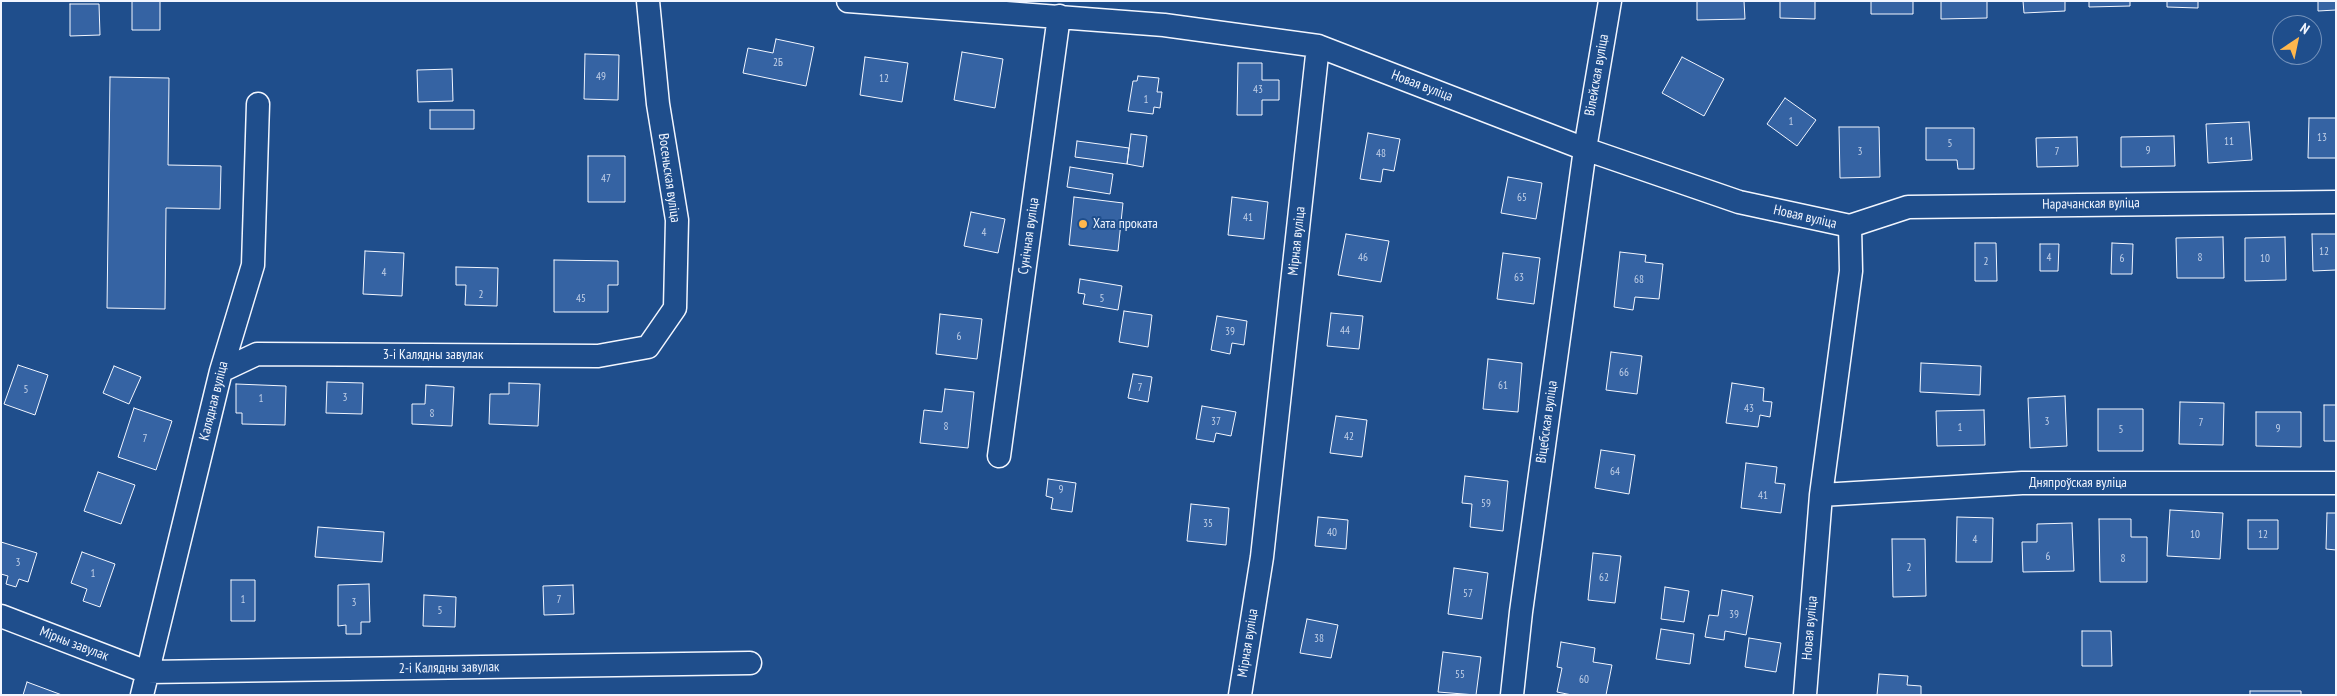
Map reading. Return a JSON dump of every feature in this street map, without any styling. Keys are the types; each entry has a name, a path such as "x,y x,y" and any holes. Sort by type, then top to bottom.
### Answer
{"street":[{"name":"Восеньская вуліца","path":"648,1 658,104 676,220 675,308 648,347"},
{"path":"848,1 952,5 1164,25 1318,46"},
{"name":"Вілейская вуліца","path":"1585,149 1610,1"},
{"name":"Сунічная вуліца","path":"999,456 1059,16"},
{"name":"Новая вуліца","path":"1318,46 1585,149 1739,202 1850,226 1851,271 1821,496 1805,695"},
{"name":"Мірная вуліца","path":"1240,695 1262,557 1318,46"},
{"name":"Калядная вуліца","path":"142,695 221,371 253,265 258,104"},
{"name":"Віцебская вуліца","path":"1512,695 1521,612 1585,149"},
{"name":"Нарачанская вуліца","path":"1850,226 1908,207 2336,202"},
{"name":"3-і Калядны завулак","path":"221,371 257,354 598,356 648,347"},
{"name":"Дняпроўская вуліца","path":"1821,496 2022,483 2336,483"},
{"name":"Мірны завулак","path":"1,616 147,672"},
{"name":"2-і Калядны завулак","path":"147,672 750,663"}],"building":[{"path":"132,1 160,1 160,30 132,30"},
{"path":"1697,1 1744,1 1745,19 1697,20"},
{"path":"1780,1 1815,1 1815,19 1780,18"},
{"path":"1871,1 1913,1 1913,14 1871,14"},
{"path":"1941,1 1987,1 1987,18 1941,19"},
{"path":"2023,1 2065,1 2065,11 2024,13"},
{"path":"2089,1 2130,1 2130,6 2089,7"},
{"path":"2167,1 2198,1 2198,8 2167,7"},
{"path":"2318,1 2336,1 2336,10 2318,11"},
{"path":"70,4 99,4 100,35 70,36"},
{"path":"776,39 814,47 806,86 743,73 748,48 773,53"},
{"path":"962,52 1003,59 995,108 954,100"},
{"path":"585,54 619,55 618,100 584,99"},
{"path":"865,57 908,63 902,102 860,95"},
{"path":"1682,57 1724,79 1704,116 1662,93"},
{"path":"1238,63 1262,63 1262,80 1279,80 1279,100 1262,100 1262,115 1237,115"},
{"path":"452,69 453,101 418,102 417,70"},
{"path":"1138,76 1159,78 1157,92 1162,92 1160,108 1154,107 1153,114 1128,111 1133,81 1137,81"},
{"path":"110,77 169,78 168,165 221,166 220,209 166,208 165,309 107,308"},
{"path":"1785,98 1816,120 1797,146 1767,124"},
{"path":"430,110 474,110 474,129 430,129"},
{"path":"2309,118 2336,118 2336,158 2308,158"},
{"path":"2249,122 2252,160 2208,163 2206,124"},
{"path":"1839,127 1879,127 1880,177 1840,178"},
{"path":"1926,128 1974,128 1974,169 1958,169 1957,160 1926,160"},
{"path":"1368,133 1400,139 1394,171 1383,169 1381,182 1360,179"},
{"path":"1131,134 1147,136 1143,167 1127,164"},
{"path":"2174,136 2175,166 2121,167 2121,137"},
{"path":"2077,137 2078,166 2037,167 2036,138"},
{"path":"1077,141 1129,148 1127,164 1075,157"},
{"path":"588,156 625,156 625,202 588,202"},
{"path":"1070,167 1113,174 1110,194 1067,187"},
{"path":"1508,177 1542,183 1536,219 1501,213"},
{"path":"1074,197 1123,203 1118,251 1069,245"},
{"path":"1232,197 1268,202 1264,239 1228,235"},
{"path":"971,212 1005,219 998,253 964,246"},
{"path":"1346,234 1389,241 1381,282 1338,275"},
{"path":"2312,234 2336,234 2336,270 2313,271"},
{"path":"2223,237 2224,278 2177,278 2176,238"},
{"path":"2285,237 2286,280 2245,281 2245,238"},
{"path":"1975,243 1996,243 1997,281 1975,281"},
{"path":"2112,243 2133,244 2132,274 2111,274"},
{"path":"2040,244 2059,244 2058,271 2040,271"},
{"path":"365,251 404,253 402,296 363,294"},
{"path":"1620,252 1646,255 1645,262 1663,264 1659,299 1635,297 1633,310 1614,307"},
{"path":"1503,253 1540,258 1534,304 1497,299"},
{"path":"554,260 618,261 618,285 608,285 608,312 554,312"},
{"path":"456,267 498,268 497,306 465,305 466,285 456,285"},
{"path":"1080,279 1122,286 1118,310 1083,304 1085,294 1078,293"},
{"path":"1124,311 1152,315 1148,347 1119,342"},
{"path":"1331,313 1363,316 1359,349 1327,346"},
{"path":"940,314 982,319 977,359 936,354"},
{"path":"1217,316 1247,321 1244,345 1232,343 1230,354 1211,350"},
{"path":"1611,352 1642,356 1637,394 1606,390"},
{"path":"1488,359 1522,363 1518,412 1483,409"},
{"path":"1921,363 1981,366 1980,395 1920,392"},
{"path":"18,365 48,375 35,415 4,404"},
{"path":"114,366 141,377 129,404 103,393"},
{"path":"1133,374 1152,377 1148,402 1128,398"},
{"path":"327,382 363,383 362,414 326,413"},
{"path":"509,383 540,384 538,426 489,424 490,394 509,394"},
{"path":"1732,383 1764,388 1763,401 1772,402 1770,417 1760,415 1758,427 1726,423"},
{"path":"236,384 286,386 285,425 242,424 242,413 236,413"},
{"path":"426,385 454,387 452,426 412,424 412,404 425,404"},
{"path":"945,389 974,392 968,448 920,443 924,410 942,412"},
{"path":"2065,396 2067,446 2030,448 2028,398"},
{"path":"2180,402 2224,403 2223,445 2179,444"},
{"path":"2324,405 2336,405 2336,441 2324,441"},
{"path":"1202,406 1236,412 1231,436 1216,433 1214,442 1196,439"},
{"path":"134,408 172,421 156,470 118,457"},
{"path":"2098,409 2143,409 2143,451 2098,451"},
{"path":"1984,410 1985,445 1937,446 1936,411"},
{"path":"2256,412 2301,412 2301,447 2256,446"},
{"path":"1336,416 1367,420 1362,457 1330,453"},
{"path":"1601,450 1635,455 1629,494 1595,488"},
{"path":"1746,463 1777,467 1775,483 1785,484 1781,513 1741,508"},
{"path":"98,472 135,485 121,524 84,511"},
{"path":"1465,476 1508,481 1503,531 1470,527 1472,504 1462,503"},
{"path":"1048,479 1076,483 1072,512 1051,509 1053,498 1046,496"},
{"path":"1191,504 1229,508 1226,545 1187,541"},
{"path":"2170,510 2223,513 2220,559 2167,556"},
{"path":"2327,513 2336,513 2336,550 2326,549"},
{"path":"1318,517 1348,520 1346,549 1315,546"},
{"path":"1957,517 1993,518 1992,562 1956,562"},
{"path":"2099,519 2131,519 2131,537 2147,537 2147,582 2100,582"},
{"path":"2248,520 2278,520 2278,549 2248,549"},
{"path":"2072,523 2074,571 2023,572 2022,542 2037,542 2037,524"},
{"path":"318,527 384,532 382,562 315,557"},
{"path":"1892,539 1925,539 1926,596 1893,597"},
{"path":"1,542 37,553 28,582 19,579 16,587 6,584 8,576 1,574"},
{"path":"82,552 115,564 100,607 83,601 87,589 71,583"},
{"path":"1593,553 1621,556 1615,603 1588,600"},
{"path":"1454,568 1488,573 1482,619 1448,614"},
{"path":"231,580 255,580 255,621 231,621"},
{"path":"369,584 370,622 361,622 361,634 346,634 346,625 338,626 338,585"},
{"path":"573,585 574,614 544,615 543,586"},
{"path":"1665,587 1689,591 1684,622 1661,619"},
{"path":"1722,590 1753,596 1746,635 1725,631 1724,640 1705,637 1709,615 1718,616"},
{"path":"424,595 456,597 455,627 423,626"},
{"path":"1307,619 1338,625 1331,658 1300,653"},
{"path":"1661,629 1694,634 1690,664 1656,659"},
{"path":"2082,631 2111,631 2112,666 2082,666"},
{"path":"1749,638 1781,643 1776,672 1745,667"},
{"path":"1561,642 1595,648 1593,662 1612,665 1606,695 1572,695 1557,692 1562,668 1557,667"},
{"path":"1443,652 1481,657 1476,695 1438,692"},
{"path":"1879,674 1908,676 1907,685 1921,686 1921,695 1877,695"},
{"path":"27,682 62,695 23,695"},
{"path":"2250,691 2301,691 2301,695 2250,695"}],"place":[{"name":"Хата проката","path":"1083,224"}]}
